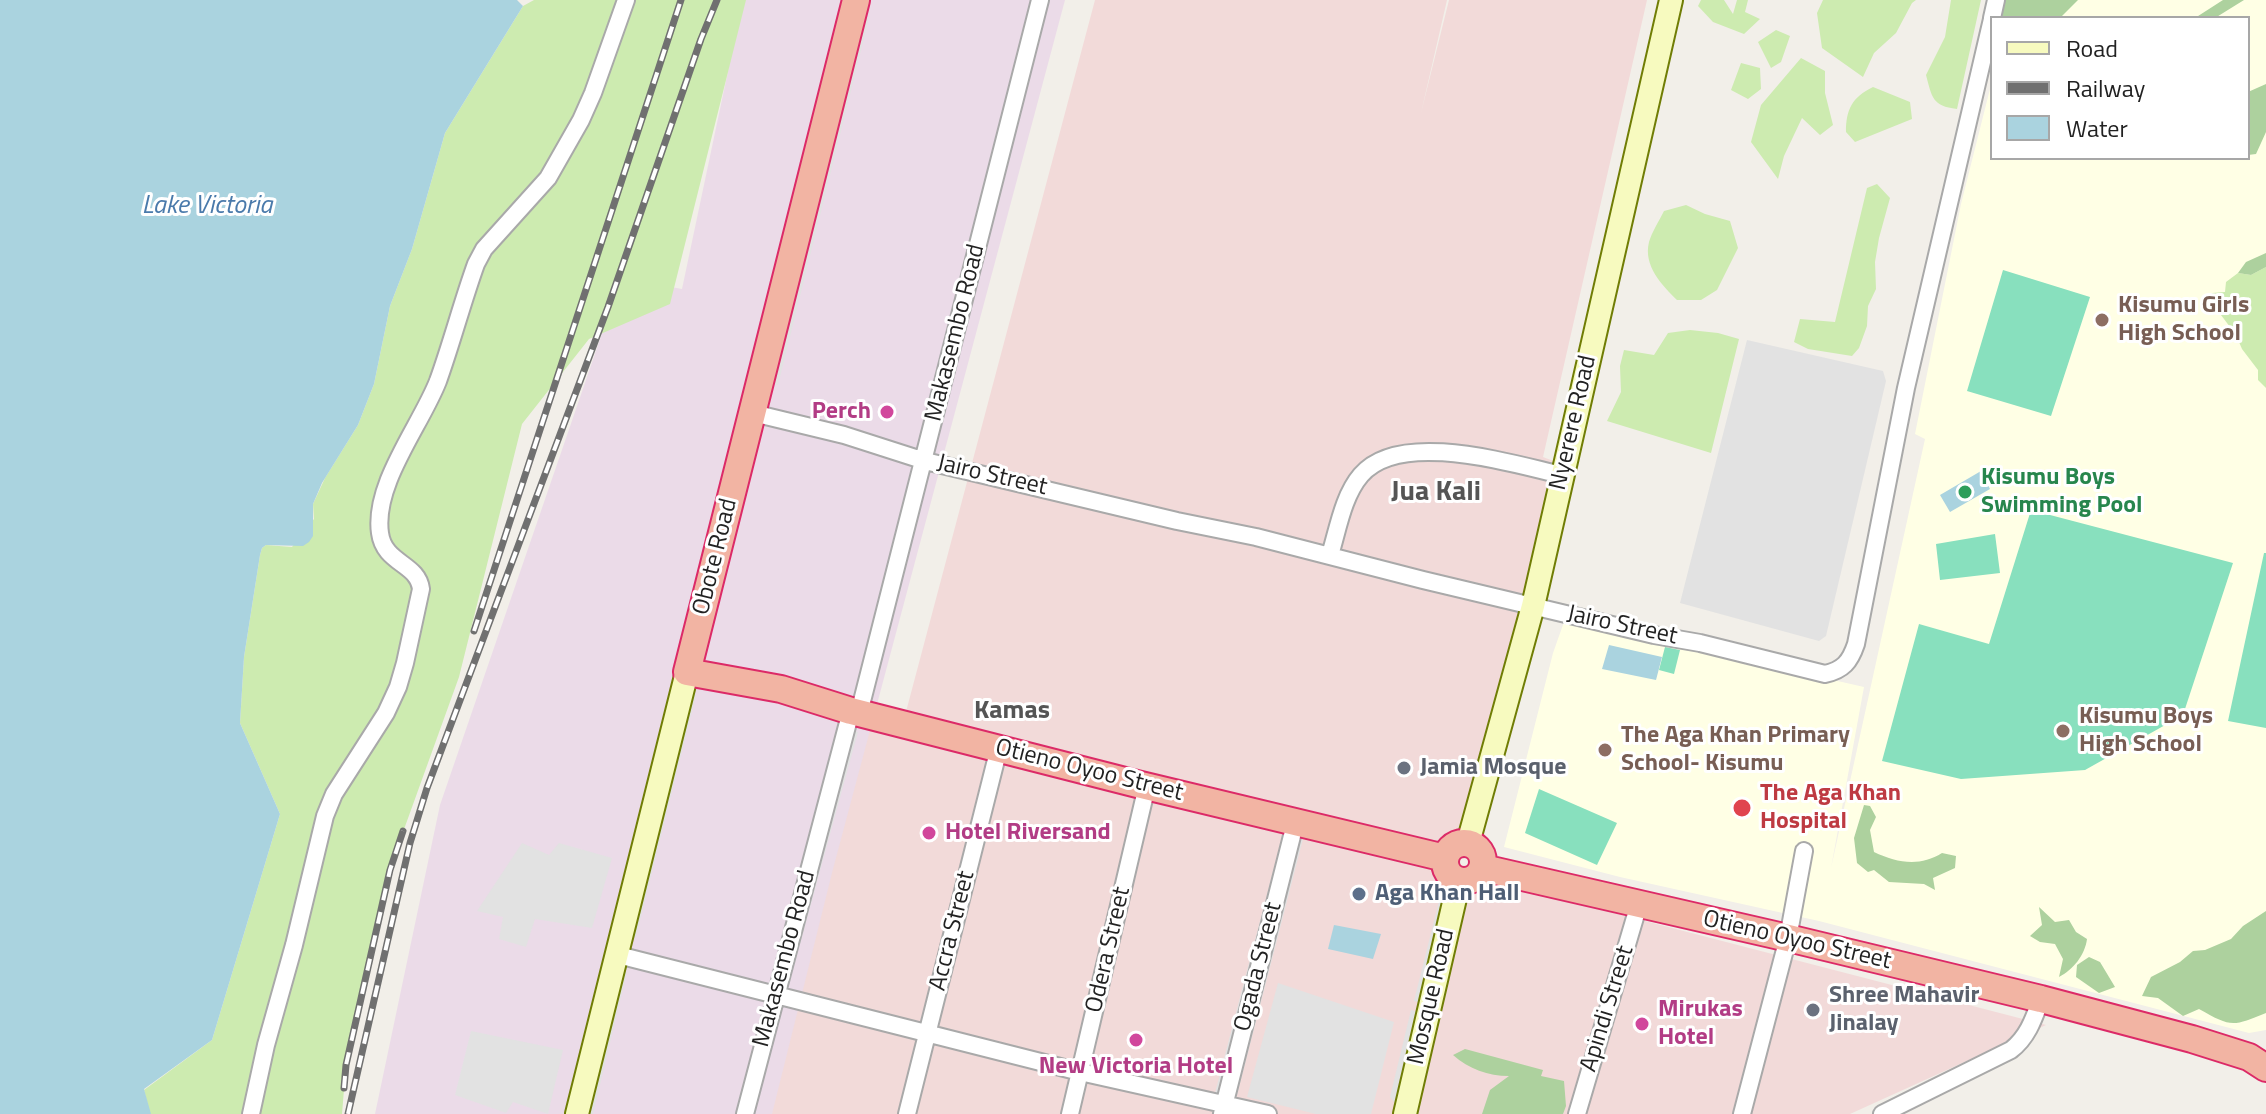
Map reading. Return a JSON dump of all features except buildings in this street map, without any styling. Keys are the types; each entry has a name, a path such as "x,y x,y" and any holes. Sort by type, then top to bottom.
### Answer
{"highway":[{"name":"Obote Road","path":"687,672 856,0"},
{"name":"Otieno Oyoo Street","path":"687,672 781,689 855,712 1445,858"},
{"path":"1468,843 1483,855 1483,868 1473,879 1459,881 1448,872 1445,858 1454,846 1468,843"},
{"name":"Otieno Oyoo Street","path":"1483,868 2041,999 2153,1028 2260,1061"}],"main road":[{"name":"Nyerere Road","path":"1468,843 1533,606 1671,0"},
{"name":"Obote Road","path":"577,1114 687,672"},
{"name":"Mosque Road","path":"1405,1114 1459,881"}],"street":[{"path":"251,1114 325,816 340,783 386,713 398,687 421,589 416,574 393,558 384,547 379,517 383,498 406,442 437,384 476,264 484,249 548,178 581,120 626,0"},
{"name":"Makasembo Road","path":"745,1114 775,995 925,461 1040,0"},
{"name":"Jairo Street","path":"753,413 844,435 925,461 1825,674 1843,668 1852,658 1856,644 1906,388 1990,28"},
{"path":"1330,555 1352,489 1363,473 1379,462 1400,454 1455,452 1562,475"},
{"name":"Accra Street","path":"907,1114 999,748"},
{"name":"Odera Street","path":"1070,1114 1147,786"},
{"name":"Ogada Street","path":"1223,1109 1296,820"},
{"path":"1742,1114 1788,938 1804,851"},
{"name":"Apindi Street","path":"1577,1114 1639,904"},
{"path":"618,955 1223,1109 1268,1114"},
{"path":"1882,1114 2011,1050 2027,1033 2041,999"}],"shaded area":[{"path":"743,0 1065,0 833,869 772,1114 375,1114 440,805 621,278 682,289"},
{"path":"1095,0 1447,0 1421,113 1449,0 1647,0 1543,457 1556,462 1464,859 1069,765 1294,821 1454,875 1622,915 2046,1025 1850,1114 556,1114 687,672 903,723"},
{"path":"2008,0 2266,0 2266,1030 2249,1033 1819,921 1620,877 1504,847 1553,653 1565,619 1864,687 1831,868 1925,439 1915,434 1961,204 1990,89 1990,160 2250,160 2250,16 2005,16"},
{"path":"855,14 869,18 778,385 763,382"},
{"path":"1747,340 1883,371 1886,381 1826,636 1819,641 1680,603"},
{"path":"685,692 696,695 636,937 626,935"},
{"path":"850,730 858,732 788,988 780,987"},
{"path":"1146,804 1152,806 1092,1061 1085,1060"},
{"path":"1283,833 1290,834 1224,1095 1215,1093"},
{"path":"1295,837 1303,839 1236,1099 1229,1097"},
{"path":"522,843 549,855 559,843 612,858 592,928 535,919 526,947 499,939 503,917 477,911"},
{"path":"1447,896 1426,1004 1414,1001 1439,901"},
{"path":"617,970 627,972 593,1114 581,1114"},
{"path":"1278,983 1394,1022 1371,1114 1316,1114 1247,1097"},
{"path":"1411,1010 1425,1013 1400,1110 1390,1097"},
{"path":"471,1031 563,1050 548,1114 513,1102 506,1113 455,1095"}],"green space":[{"path":"534,0 746,0 670,304 589,339 522,424 459,677 394,857 346,1065 342,1114 150,1114 144,1090 212,1040 280,814 240,723 244,657 262,548 266,545 292,547 314,519 313,504 325,478 358,425 374,384 390,306 412,249 445,133 523,6"},
{"path":"1701,0 1724,0 1733,14 1737,0 1748,0 1745,12 1760,19 1744,34 1713,22 1698,6"},
{"path":"1823,0 1916,0 1896,33 1874,53 1863,77 1822,48 1817,13"},
{"path":"1951,0 1981,0 1957,109 1942,106 1934,99 1926,75 1945,37"},
{"path":"2003,0 2078,0 2062,16 1999,16"},
{"path":"2223,0 2244,0 2218,16 2198,16"},
{"path":"1776,30 1790,36 1781,62 1771,68 1758,42"},
{"path":"1801,58 1825,71 1825,93 1833,125 1820,135 1802,118 1784,156 1778,179 1751,142 1761,105"},
{"path":"1741,63 1760,68 1761,89 1748,99 1731,90"},
{"path":"2266,84 2266,132 2256,154 2250,155 2250,91"},
{"path":"1873,87 1910,102 1912,119 1855,142 1846,132 1847,117 1855,100"},
{"path":"1877,184 1890,198 1875,262 1876,289 1868,306 1867,326 1859,348 1852,356 1808,349 1794,342 1800,319 1835,322 1867,188"},
{"path":"1686,205 1730,221 1738,248 1717,290 1701,300 1677,300 1655,274 1649,259 1649,242 1664,211"},
{"path":"2266,253 2266,267 2251,275 2238,273 2246,262"},
{"path":"2266,267 2266,388 2258,380 2258,370 2236,335 2215,307 2205,300 2212,293 2225,292 2226,282 2238,273 2251,275"},
{"path":"2003,270 2090,297 2051,416 1967,391"},
{"path":"1690,330 1739,339 1711,453 1607,421 1621,392 1620,366 1624,350 1654,355 1668,333"},
{"path":"2031,510 2233,563 2183,715 2085,770 1961,779 1882,761 1919,624 1989,644"},
{"path":"1995,534 2000,573 1940,580 1936,544"},
{"path":"2266,553 2266,728 2228,721"},
{"path":"1665,647 1680,650 1674,674 1659,670"},
{"path":"1539,789 1617,823 1597,865 1525,833"},
{"path":"1864,805 1870,806 1876,817 1870,830 1874,852 1908,862 1925,860 1942,853 1956,856 1955,868 1933,878 1935,890 1924,884 1889,882 1874,870 1868,872 1857,863 1854,838"},
{"path":"2039,907 2055,922 2069,920 2076,932 2087,939 2078,961 2059,977 2063,959 2055,944 2040,942 2030,936 2042,925"},
{"path":"2266,911 2266,1013 2232,1023 2199,1009 2183,1016 2158,998 2142,996 2151,977 2180,962 2193,951 2205,950 2231,939 2243,926"},
{"path":"2089,957 2100,962 2115,987 2099,993 2076,977 2077,965"},
{"path":"1465,1049 1543,1070 1541,1076 1564,1081 1566,1106 1563,1114 1482,1114 1490,1090 1509,1076 1479,1071 1453,1055"}],"water":[{"name":"Lake Victoria","path":"0,0 517,0 523,6 445,133 412,249 390,306 374,384 358,425 322,483 313,504 313,536 303,546 266,545 262,548 244,657 240,723 280,814 212,1040 144,1089 151,1114 0,1114"},
{"name":"Kisumu Boys Swimming Pool","path":"1981,471 1990,489 1950,512 1940,495"},
{"path":"1609,645 1662,657 1656,680 1602,669"},
{"path":"1334,925 1381,934 1373,959 1328,949"}],"railway":[{"path":"474,631 681,0"},
{"path":"348,1114 410,843 427,788 608,307 717,0"},
{"path":"344,1088 346,1065 390,870 403,831"}],"place":[{"name":"Kisumu Girls High School","path":"2102,320"},
{"name":"Perch","path":"887,412"},
{"name":"Kisumu Boys Swimming Pool","path":"1965,492"},
{"name":"Kisumu Boys High School","path":"2063,731"},
{"name":"The Aga Khan Primary School- Kisumu","path":"1605,750"},
{"name":"Jamia Mosque","path":"1404,768"},
{"name":"The Aga Khan Hospital","path":"1742,808"},
{"name":"Hotel Riversand","path":"929,833"},
{"name":"Aga Khan Hall","path":"1359,894"},
{"name":"Shree Mahavir Jinalay","path":"1813,1010"},
{"name":"Mirukas Hotel","path":"1642,1024"},
{"name":"New Victoria Hotel","path":"1136,1040"}],"district":[{"name":"Jua Kali","path":"1436,493"},
{"name":"Kamas","path":"1012,712"}]}
